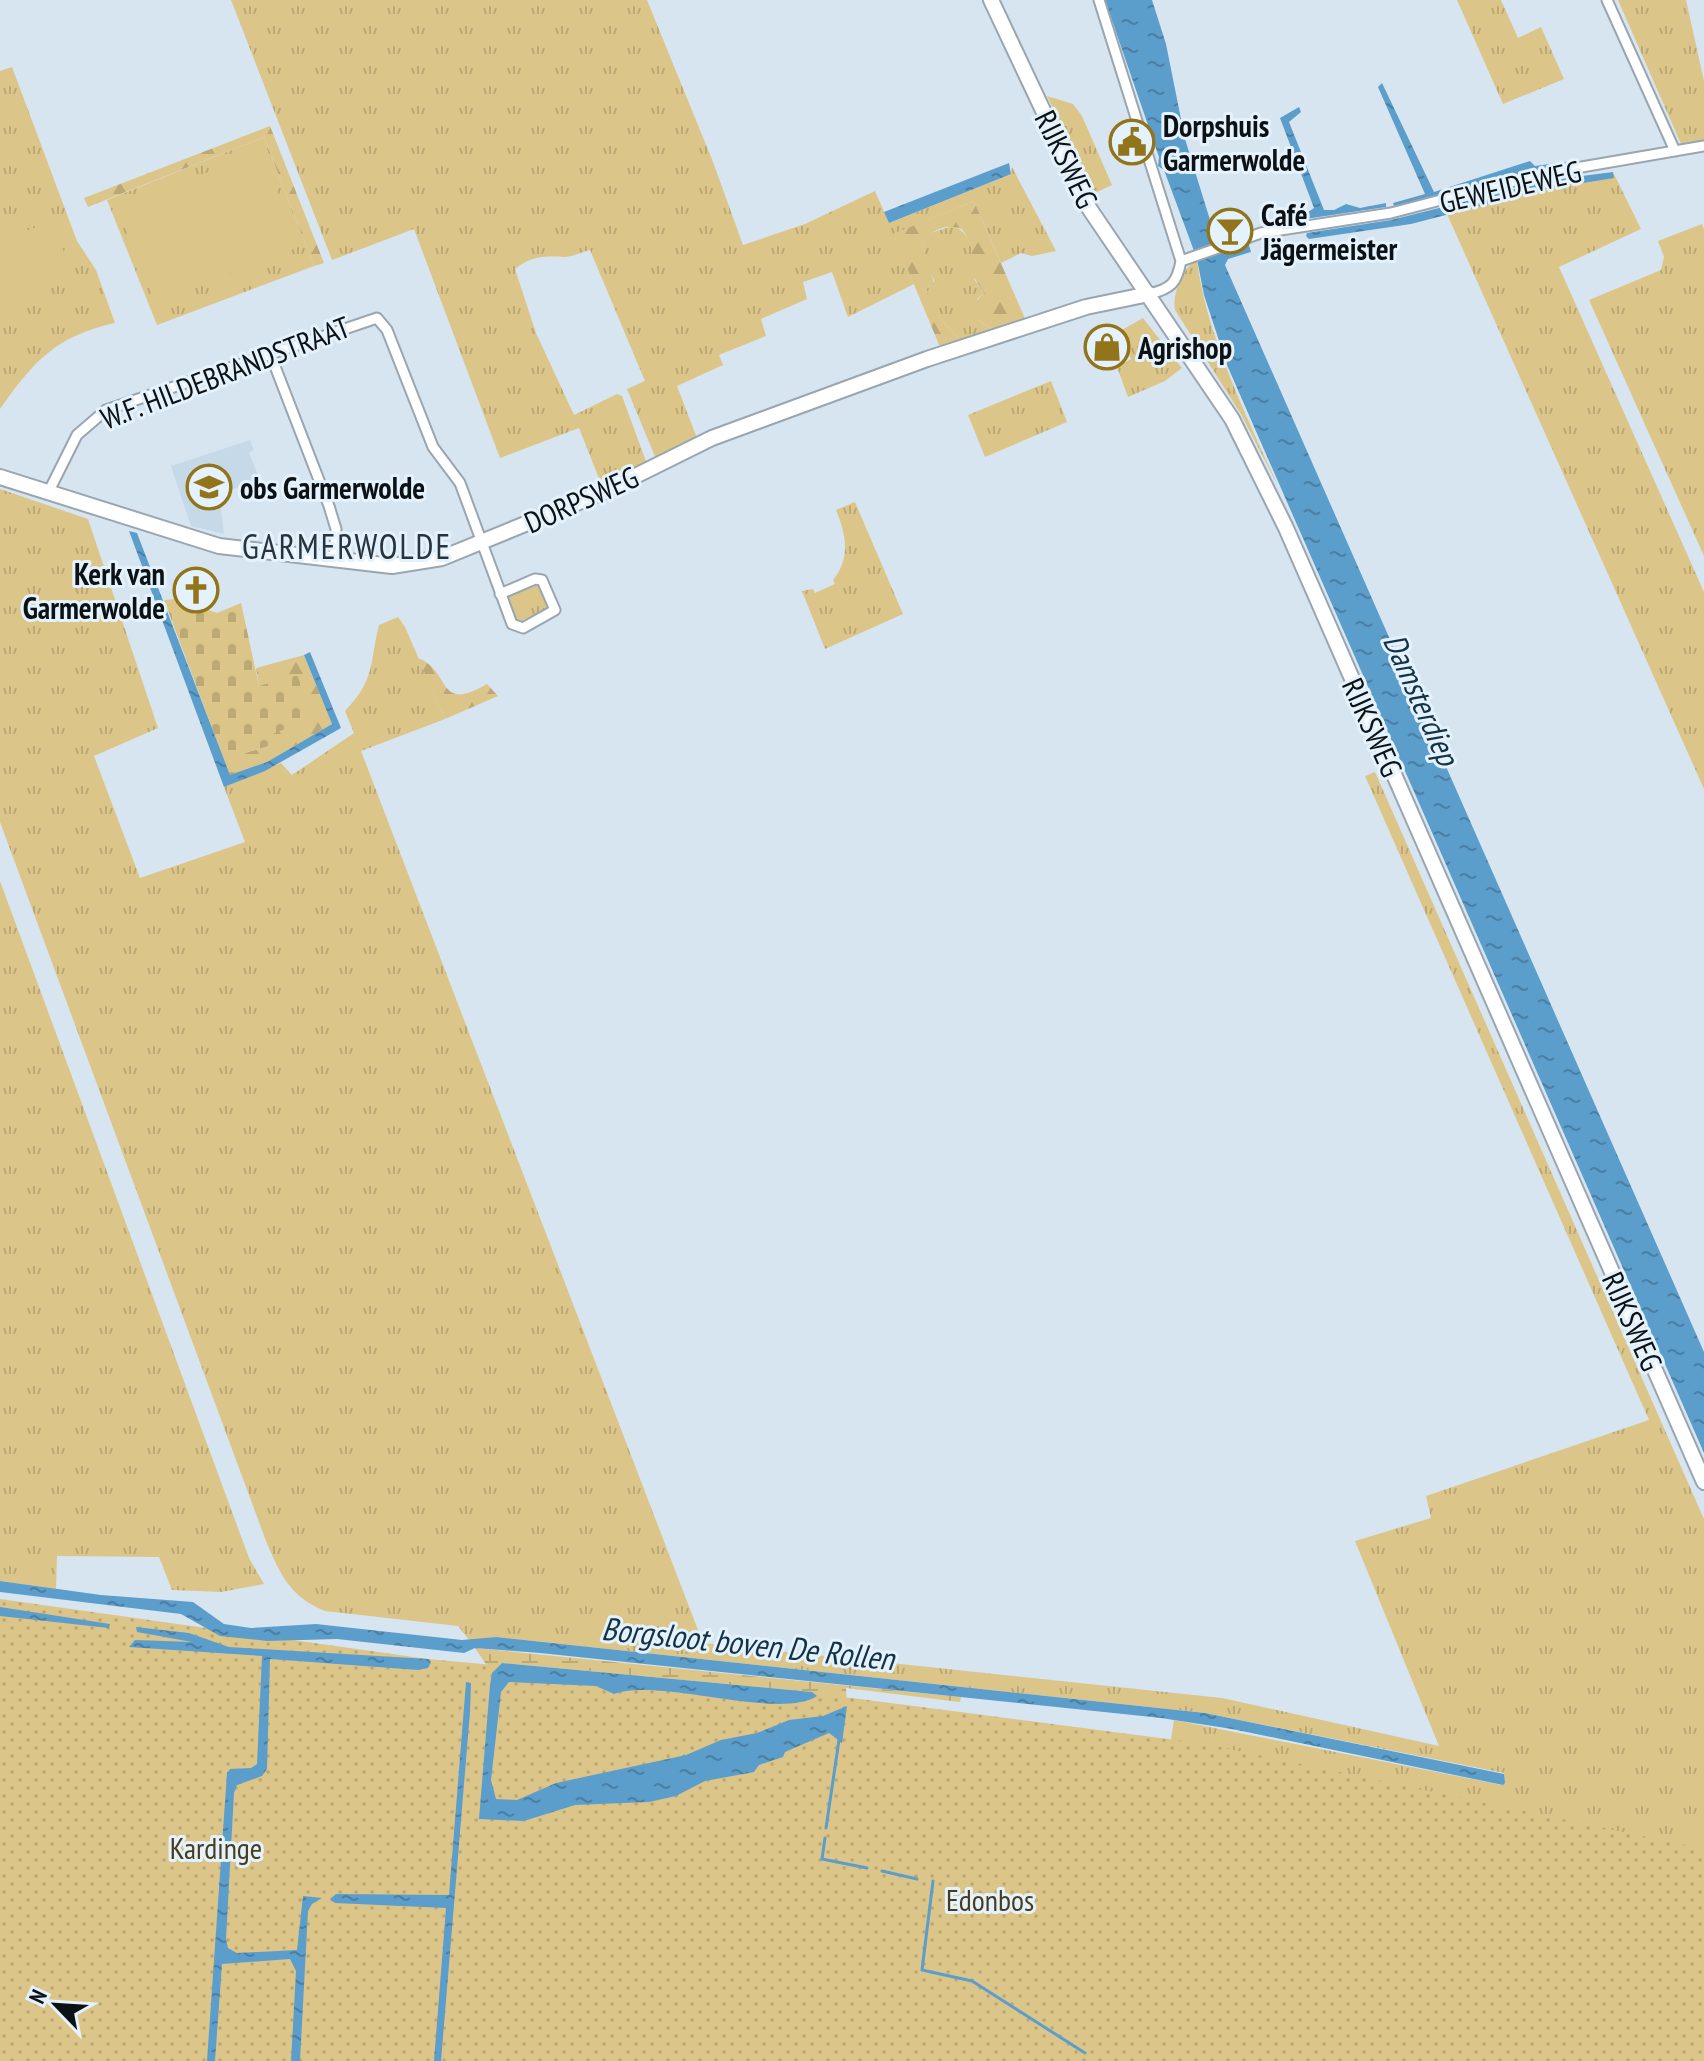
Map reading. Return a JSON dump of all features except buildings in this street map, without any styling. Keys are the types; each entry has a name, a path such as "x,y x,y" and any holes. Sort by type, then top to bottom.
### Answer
{"main road":[{"name":"RIJKSWEG","path":"991,0 1089,208 1232,419 1286,528 1704,1482"},
{"name":"DORPSWEG","path":"0,477 219,546 392,566 414,565 481,542 601,493 712,438 832,393 1086,307 1149,294"}],"street":[{"path":"1099,0 1181,261 1178,279 1170,289 1149,294"},
{"path":"1607,0 1675,151"},
{"name":"GEWEIDEWEG","path":"1181,261 1261,233 1429,205 1541,174 1704,146"},
{"name":"W.F. HILDEBRANDSTRAAT","path":"48,493 77,435 106,410 271,356 374,317 384,323 433,447 460,483 481,542"},
{"path":"271,356 329,506 336,529 334,558"},
{"path":"481,542 500,594 512,624 523,628 555,610 542,580 535,579 500,594"}],"shaded area":[{"name":"obs Garmerwolde","path":"250,440 254,450 249,453 260,480 219,494 224,534 191,526 171,466"}],"green space":[{"path":"231,0 647,0 743,245 805,224 875,191 889,223 1011,174 1012,167 1056,251 1032,256 1021,253 1001,263 974,201 894,234 914,284 848,317 832,272 803,282 807,299 761,319 766,336 719,355 723,365 677,386 697,438 656,459 627,389 645,381 590,250 567,257 533,259 515,269 536,333 574,415 617,394 622,396 647,464 602,486 579,428 500,458 414,229 332,260"},
{"path":"1457,0 1501,0 1518,38 1541,27 1564,79 1503,104"},
{"path":"1618,0 1686,0 1704,81 1704,142 1681,144"},
{"path":"12,67 77,241 96,270 115,323 77,335 48,353 24,377 0,409 0,71"},
{"path":"1047,96 1073,104 1082,116 1112,185 1095,193"},
{"path":"270,126 324,263 314,266 264,137 88,207 84,198"},
{"path":"264,137 314,266 157,325 107,200"},
{"path":"262,151 299,247 156,303 119,207"},
{"path":"1614,174 1641,229 1559,267 1704,592 1704,789 1447,214 1535,185"},
{"path":"974,201 1026,321 993,330 977,319 973,304 984,293 971,273 972,255 968,239 962,229 940,229 924,240 924,254 934,284 926,288 930,298 934,297 943,322 960,340 940,347 893,234"},
{"path":"52,221 74,279 0,307 0,241"},
{"path":"1702,224 1704,556 1589,300 1661,270 1664,257 1658,241"},
{"path":"953,226 969,241 974,279 984,293 977,299 977,319 993,330 960,340 943,322 934,298 930,299 926,288 934,284 934,280 923,251 927,234"},
{"path":"1197,259 1201,287 1218,345 1279,488 1242,416 1175,310 1175,296 1180,282 1187,268"},
{"path":"1143,318 1182,368 1165,381 1128,397 1117,367 1131,359 1120,331"},
{"path":"1051,381 1067,422 985,457 968,415"},
{"path":"0,489 88,519 158,728 94,756 140,878 245,842 224,787 281,763 292,775 354,733 345,711 367,680 379,625 398,617 405,627 445,719 361,751 703,1643 1222,1698 1439,1746 1355,1541 1431,1518 1426,1496 1649,1420 1365,776 1375,772 1704,1519 1704,2061 1131,1992 1174,1720 1502,1785 1504,1773 1205,1713 496,1637 470,1641 458,1626 325,1611 303,1599 282,1574 266,1541 0,822"},
{"path":"855,502 903,614 825,649 802,591 813,589 815,593 835,584 833,580 839,572 845,546 836,510"},
{"path":"539,582 551,607 517,623 506,596"},
{"path":"177,599 217,613 241,603 259,686 297,675 314,717 270,735 269,746 238,755 243,771 230,776 164,600"},
{"path":"304,655 332,724 267,762 243,771 237,755 269,746 256,668"},
{"path":"418,658 429,664 452,692 471,692 487,684 498,696 445,719"},
{"path":"0,881 249,1558 264,1584 221,1592 172,1590 159,1557 57,1556 56,1589 0,1581"},
{"name":"Kardinge","path":"0,1599 428,1659 852,1698 1206,1744 1704,1849 1704,2061 0,2061"},
{"path":"475,1648 961,1697 960,1702 846,1688 847,1706 823,1716 812,1692 502,1663 492,1673"}],"water":[{"path":"1105,0 1152,0 1166,44 1185,139 1219,249 1226,252 1249,245 1251,252 1228,259 1225,265 1704,1352 1704,1453 1227,365 1204,295 1197,259 1164,170 1158,166 1159,157"},
{"path":"1382,83 1434,192 1530,161 1535,166 1573,161 1394,206 1393,203 1425,194 1378,87"},
{"path":"1299,107 1301,112 1289,122 1324,210 1334,210 1346,204 1360,208 1386,203 1386,207 1305,219 1301,217 1314,208 1280,118"},
{"path":"1009,163 1011,174 889,223 884,212"},
{"path":"1613,172 1614,178 1546,189 1411,224 1309,239 1306,236 1307,233 1391,220 1551,180"},
{"path":"129,531 137,533 230,775 267,762 332,724 304,655 310,652 341,728 265,771 224,787"},
{"path":"0,1581 101,1595 193,1602 224,1624 251,1628 316,1624 462,1640 496,1637 1205,1713 1504,1774 1505,1783 1161,1718 540,1653 475,1648 464,1653 337,1639 267,1641 220,1636 181,1614 0,1592"},
{"path":"0,1607 110,1624 109,1628 0,1616"},
{"path":"136,1627 189,1633 229,1647 428,1659 431,1662 428,1668 418,1670 270,1659 267,1769 262,1776 237,1785 234,1793 226,1939 228,1948 237,1953 297,1950 303,1896 322,1898 312,1904 308,1911 300,2061 291,2061 296,1971 290,1959 222,1964 215,2061 207,2061 227,1773 230,1769 251,1768 257,1764 262,1656 129,1647 135,1640 192,1642 137,1632"},
{"path":"502,1663 812,1692 817,1696 799,1702 776,1704 659,1691 634,1690 614,1694 596,1686 509,1682 501,1692 491,1780 496,1799 517,1800 556,1783 686,1755 721,1740 757,1733 789,1720 823,1716 847,1706 842,1743 829,1733 785,1752 783,1757 759,1765 754,1772 705,1781 676,1796 649,1802 575,1805 524,1821 479,1819 490,1685 492,1673"},
{"path":"466,1682 471,1683 470,1712 441,2061 434,2061 446,1908 335,1903 330,1899 336,1894 449,1895"}],"waterway":[{"path":"826,1828 839,1740"},
{"path":"825,1838 822,1859 867,1868"},
{"path":"882,1871 917,1879"},
{"path":"933,1881 922,1970 972,1981 1085,2053"}],"place":[{"name":"Dorpshuis Garmerwolde","path":"1132,142"},
{"name":"Café Jägermeister","path":"1230,231"},
{"name":"Agrishop","path":"1107,347"},
{"name":"obs Garmerwolde","path":"209,487"},
{"name":"Kerk van Garmerwolde","path":"196,590"}],"district":[{"name":"GARMERWOLDE","path":"347,546"}],"water label":[{"name":"Damsterdiep","path":"1422,699"},
{"name":"Borgsloot boven De Rollen","path":"748,1643"}],"park label":[{"name":"Edonbos","path":"990,1899"}]}
